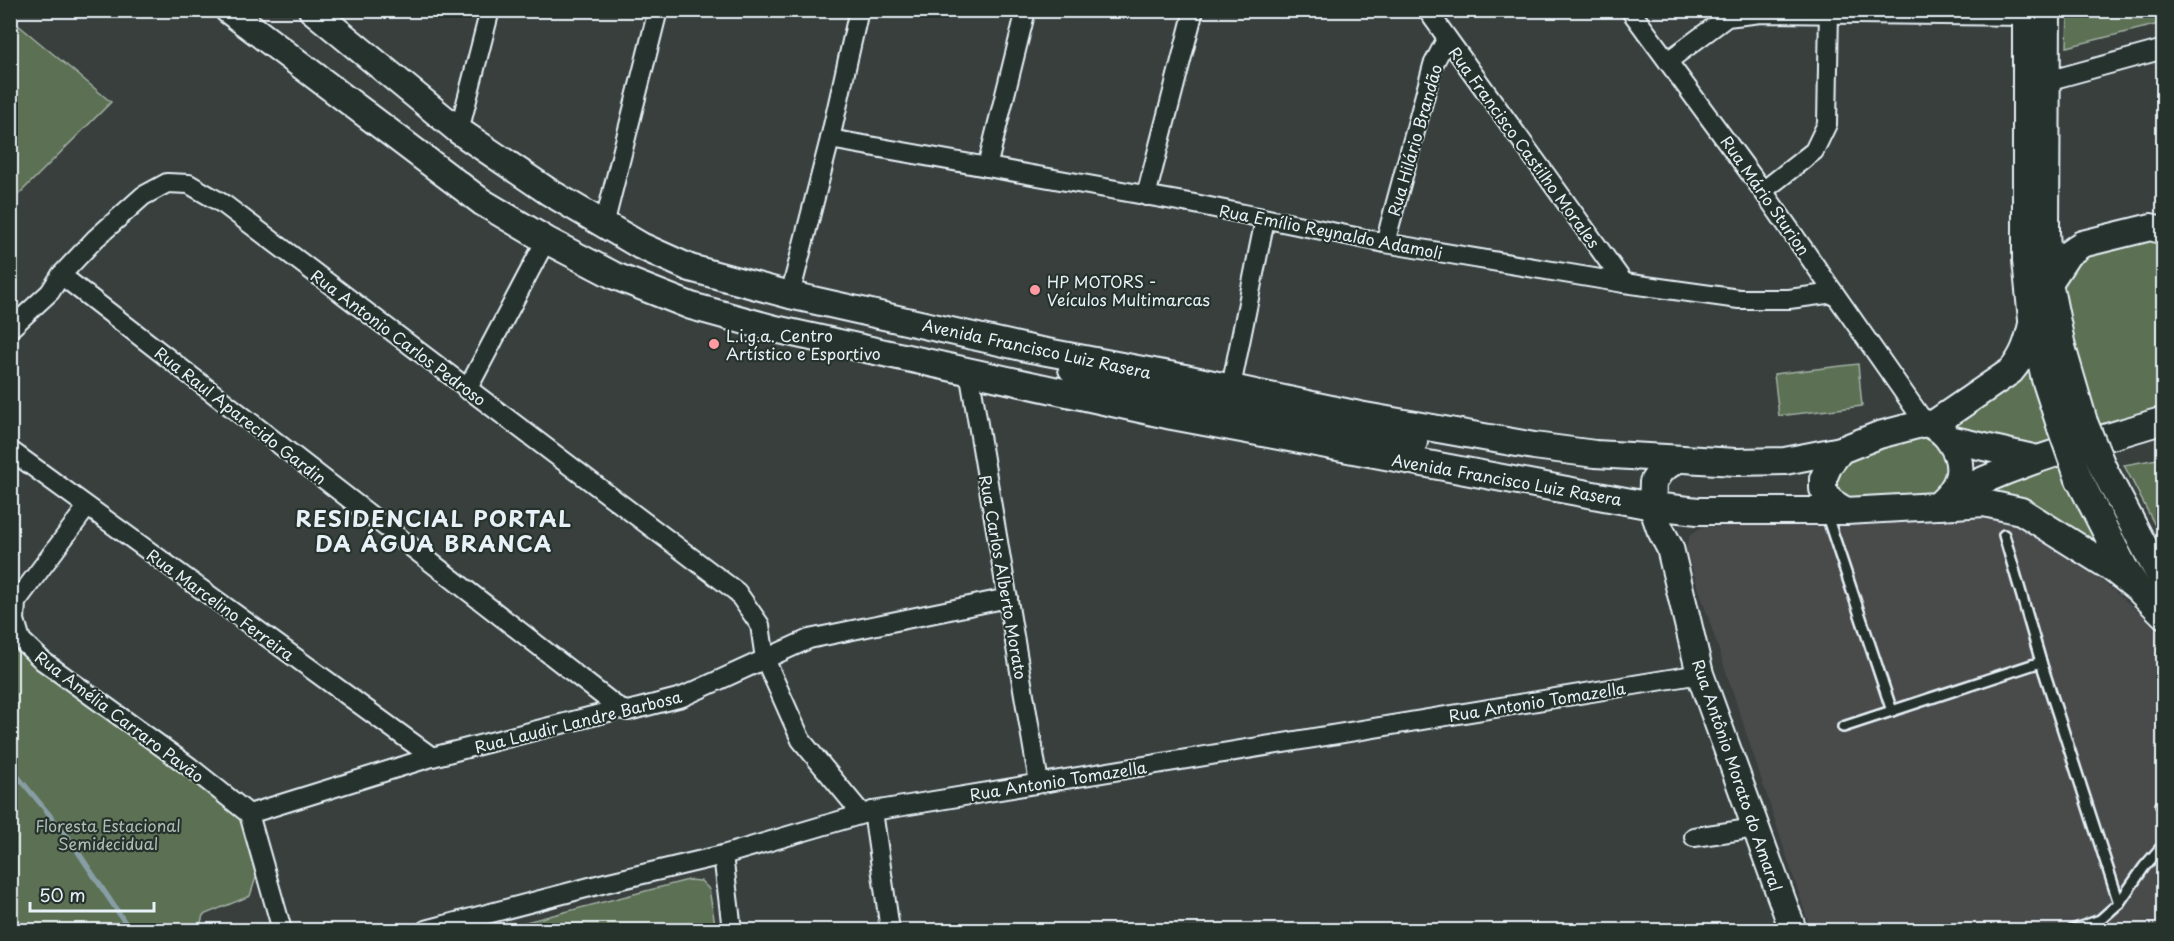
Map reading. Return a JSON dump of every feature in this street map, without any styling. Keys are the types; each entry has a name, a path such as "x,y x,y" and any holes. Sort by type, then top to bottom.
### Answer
{"street":[{"path":"459,131 490,10"},
{"path":"604,225 658,10"},
{"path":"790,295 830,139 859,10"},
{"path":"987,167 1026,10"},
{"path":"1146,196 1194,10"},
{"name":"Rua Francisco Castilho Morales","path":"1427,10 1624,283"},
{"name":"Rua Mário Sturion","path":"1630,10 1763,190 1897,383 1935,429"},
{"path":"1763,190 1814,151 1827,124 1829,12"},
{"path":"1668,61 1727,17 1761,13 2033,12"},
{"path":"2033,12 2047,81 2046,232 2049,283 2062,348 2079,479 2118,557 2138,589 2163,615"},
{"path":"2033,12 2026,260 2032,321 2045,379 2072,425 2103,468 2163,584"},
{"name":"Avenida Francisco Luiz Rasera","path":"235,13 482,202 546,240 615,276 690,306 775,329 1172,416 1652,506 1698,511 1836,511 1941,502 1984,503 2021,511 2110,567 2138,589"},
{"name":"Avenida Francisco Luiz Rasera","path":"318,13 459,131 549,192 604,225 641,246 690,267 790,295 1031,349 1231,387 1359,415 1534,446 1595,454 1676,460 1785,461 1841,450 1900,429 1935,429"},
{"name":"Rua Hilário Brandão","path":"1385,243 1433,65 1447,39"},
{"path":"2047,81 2163,49"},
{"name":"Rua Emílio Reynaldo Adamoli","path":"830,139 1146,196 1385,243 1624,283 1739,299 1789,299 1834,293"},
{"name":"Rua Antonio Carlos Pedroso","path":"10,330 50,292 61,275 95,239 143,196 167,183 189,184 225,205 738,592 760,625 765,659 801,740 868,812"},
{"path":"1231,387 1265,219"},
{"path":"2046,232 2068,243 2082,244 2159,227"},
{"path":"468,390 546,240"},
{"path":"2049,283 2068,254 2082,244"},
{"path":"615,276 628,272 636,263 641,246"},
{"path":"690,267 687,290 690,306"},
{"name":"Rua Raul Aparecido Gardin","path":"61,275 620,709"},
{"path":"1935,429 2011,371 2021,360 2032,321"},
{"path":"1031,349 1090,378 1356,433 1463,450 1534,446"},
{"name":"Rua Carlos Alberto Morato","path":"969,371 1039,783"},
{"name":"Rua Mário Sturion","path":"1897,383 1903,410 1900,429"},
{"path":"1941,502 1971,484 2037,459 2163,420"},
{"path":"1935,429 2037,459"},
{"path":"1935,429 1959,454 1960,473 1954,488 1941,502"},
{"name":"Rua Marcelino Ferreira","path":"10,450 432,757"},
{"path":"1836,511 1823,489 1823,478 1829,465 1841,450"},
{"path":"1652,506 1653,482 1661,470 1676,460"},
{"name":"Rua Antônio Morato do Amaral","path":"1652,506 1670,548 1700,674 1792,930"},
{"name":"Rua Amélia Carraro Pavão","path":"87,507 16,602 15,620 21,640 43,661 190,767 249,814"},
{"path":"1670,548 1684,520 1698,511"},
{"name":"Rua Laudir Landre Barbosa","path":"249,814 432,757 620,709 628,711 682,697 809,639 1008,598"},
{"name":"Rua Antonio Tomazella","path":"426,930 723,855 868,812 1700,674"},
{"path":"868,812 890,930"},
{"path":"249,814 282,930"},
{"path":"1694,837 1756,828"},
{"path":"723,855 732,930"}],"lane":[{"path":"1836,511 1892,711"},
{"path":"2004,535 2041,662 2119,903"},
{"path":"1843,727 2041,662"},
{"path":"2072,930 2100,920 2119,903 2163,844"}],"shaded area":[{"path":"1989,512 2021,523 2086,567 2163,633 2163,930 1811,930 1686,550 1690,535 1702,527 1815,523"}],"green space":[{"path":"2068,11 2163,11 2163,23 2067,47"},
{"path":"11,19 111,102 11,202"},
{"path":"2138,241 2163,241 2163,411 2096,432 2058,285 2086,254"},
{"path":"2032,351 2058,445 2033,451 1947,424"},
{"path":"1858,364 1862,406 1779,416 1774,374"},
{"path":"1930,433 1942,444 1951,473 1936,496 1852,503 1837,498 1830,484 1850,456"},
{"path":"2164,458 2163,541 2124,465"},
{"path":"2064,459 2110,556 1965,498"},
{"name":"Floresta Estacional Semidecidual","path":"10,635 247,822 258,871 250,896 203,915 199,930 11,930"},
{"path":"688,880 701,881 709,889 716,930 495,930"}],"waterway":[{"path":"10,767 68,837 130,930"}],"place":[{"name":"HP MOTORS - Veículos Multimarcas","path":"1035,290"},
{"name":"L.i.g.a. Centro Artístico e Esportivo","path":"714,344"}],"district":[{"name":"RESIDENCIAL PORTAL DA ÁGUA BRANCA","path":"434,530"}]}
